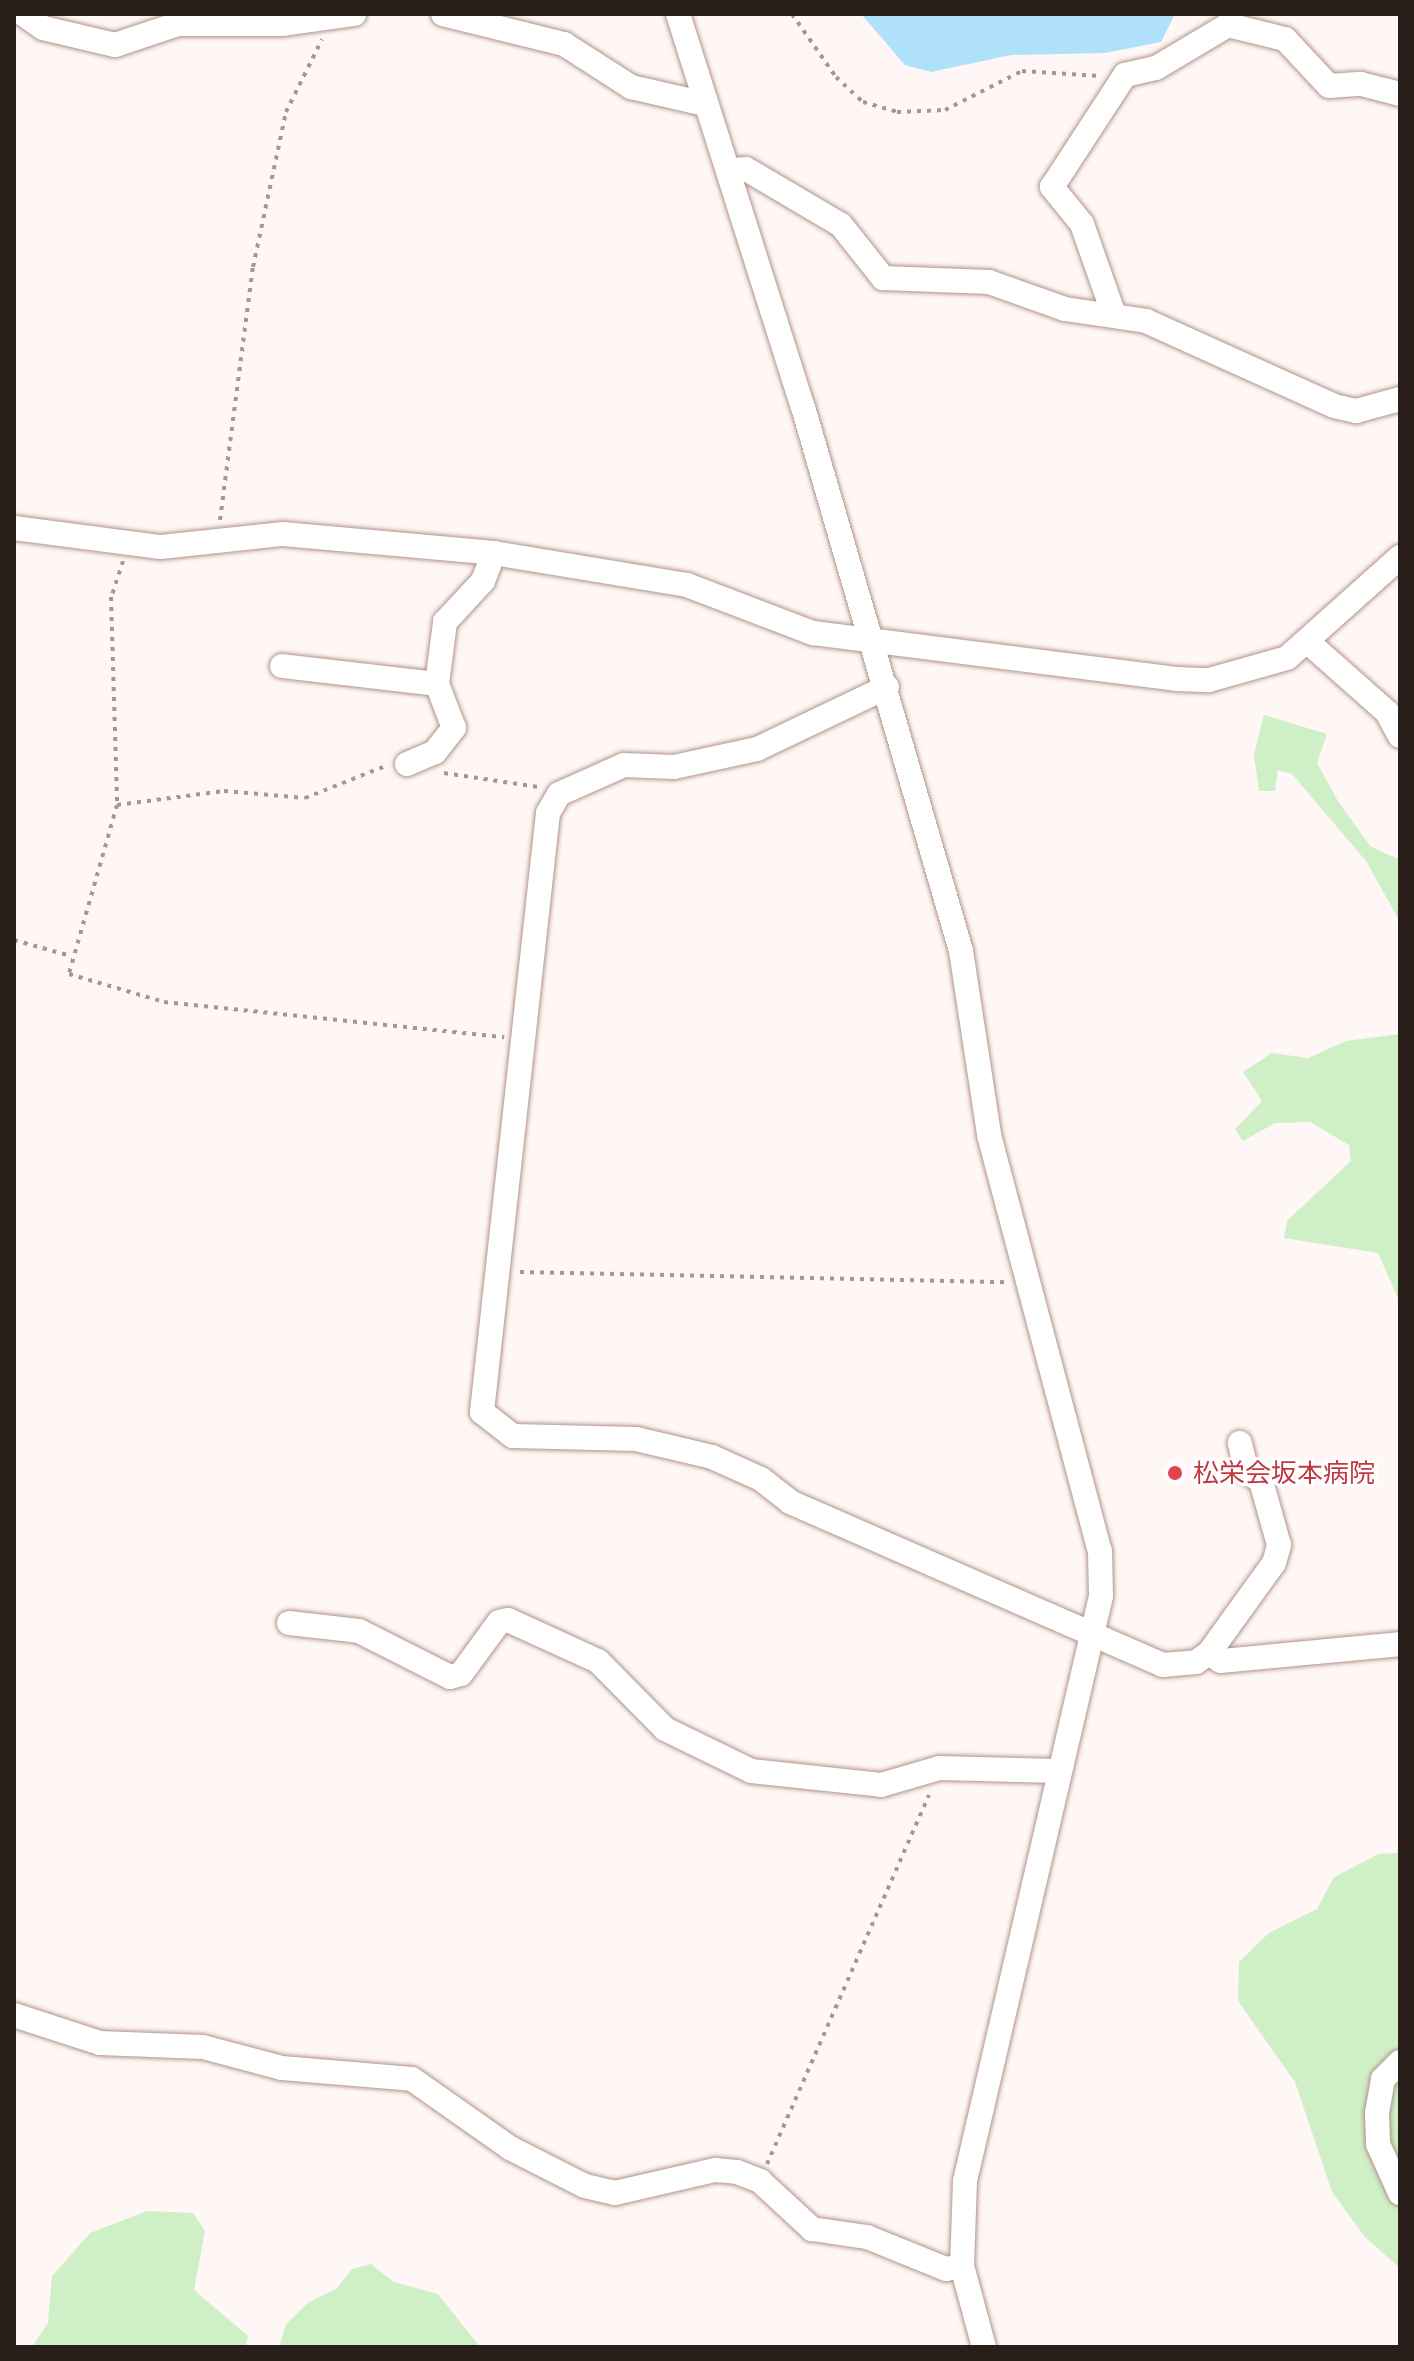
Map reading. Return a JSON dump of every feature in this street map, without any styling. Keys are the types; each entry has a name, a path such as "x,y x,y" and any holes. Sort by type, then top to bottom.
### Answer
{"street":[{"path":"23,14 43,28 115,45 178,24 345,17"},
{"path":"443,14 564,44 631,87 705,104"},
{"path":"678,14 874,643 961,951 989,1135 1100,1551 1092,1635 1063,1743 965,2181 962,2266 984,2347"},
{"path":"1114,315 1082,224 1052,187 1116,82 1178,57 1228,25 1285,39 1329,86 1361,84 1400,94"},
{"path":"729,170 746,169 841,225 883,278 989,282 1065,309 1114,315 1190,338 1334,406 1356,411 1400,399"},
{"path":"14,528 128,544 283,534 494,553 687,585 813,633 874,643 1198,680 1260,669 1309,643 1400,557"},
{"path":"407,764 435,752 454,728 437,684 448,613 483,581 494,553"},
{"path":"1309,643 1387,712 1400,736"},
{"path":"282,666 437,684"},
{"path":"887,687 757,749 674,767 624,765 559,794 548,813 482,1412 493,1426 556,1440 636,1439 712,1457 761,1479 790,1502 1163,1665 1209,1653 1279,1545 1261,1481 1247,1472 1240,1443"},
{"path":"289,1623 359,1631 450,1677 461,1674 499,1622 508,1620 598,1661 665,1729 751,1771 881,1785 939,1768 1057,1771"},
{"path":"1209,1653 1221,1661 1400,1644"},
{"path":"14,2015 100,2043 203,2047 282,2068 412,2079 510,2148 615,2193 715,2170 760,2181 812,2229 867,2237 946,2269 962,2266"},
{"path":"1400,2062 1383,2079 1377,2113 1378,2144 1400,2193"}],"path":[{"path":"792,14 836,77 863,102 897,112 945,110 1022,71 1116,82"},
{"path":"222,539 253,267 286,112 345,17"},
{"path":"128,544 111,597 117,805 71,956 69,974 164,1002 522,1038"},
{"path":"117,805 224,791 305,798 328,795 373,766 407,764 559,794"},
{"path":"14,940 71,956"},
{"path":"497,1272 1011,1282 1027,1276"},
{"path":"760,2181 939,1768"}],"green space":[{"path":"1264,715 1327,734 1317,763 1338,801 1370,846 1400,860 1400,922 1366,861 1292,774 1278,770 1275,791 1259,791 1254,754"},
{"path":"1400,1034 1400,1303 1378,1253 1284,1238 1287,1221 1351,1161 1349,1145 1310,1122 1275,1123 1243,1141 1235,1129 1262,1101 1243,1072 1272,1053 1308,1058 1346,1041"},
{"path":"1400,1853 1400,2268 1365,2237 1332,2192 1295,2082 1238,2001 1239,1962 1269,1933 1317,1909 1334,1877 1379,1854"},
{"path":"147,2211 193,2213 205,2231 194,2290 248,2336 246,2347 32,2347 48,2323 52,2276 90,2233"},
{"path":"371,2264 394,2282 438,2294 480,2347 279,2347 286,2324 309,2302 336,2289 352,2269"}],"water":[{"path":"861,14 1175,14 1161,42 1105,53 1011,55 931,72 905,65"}],"place":[{"name":"松栄会坂本病院","path":"1175,1473"}]}
